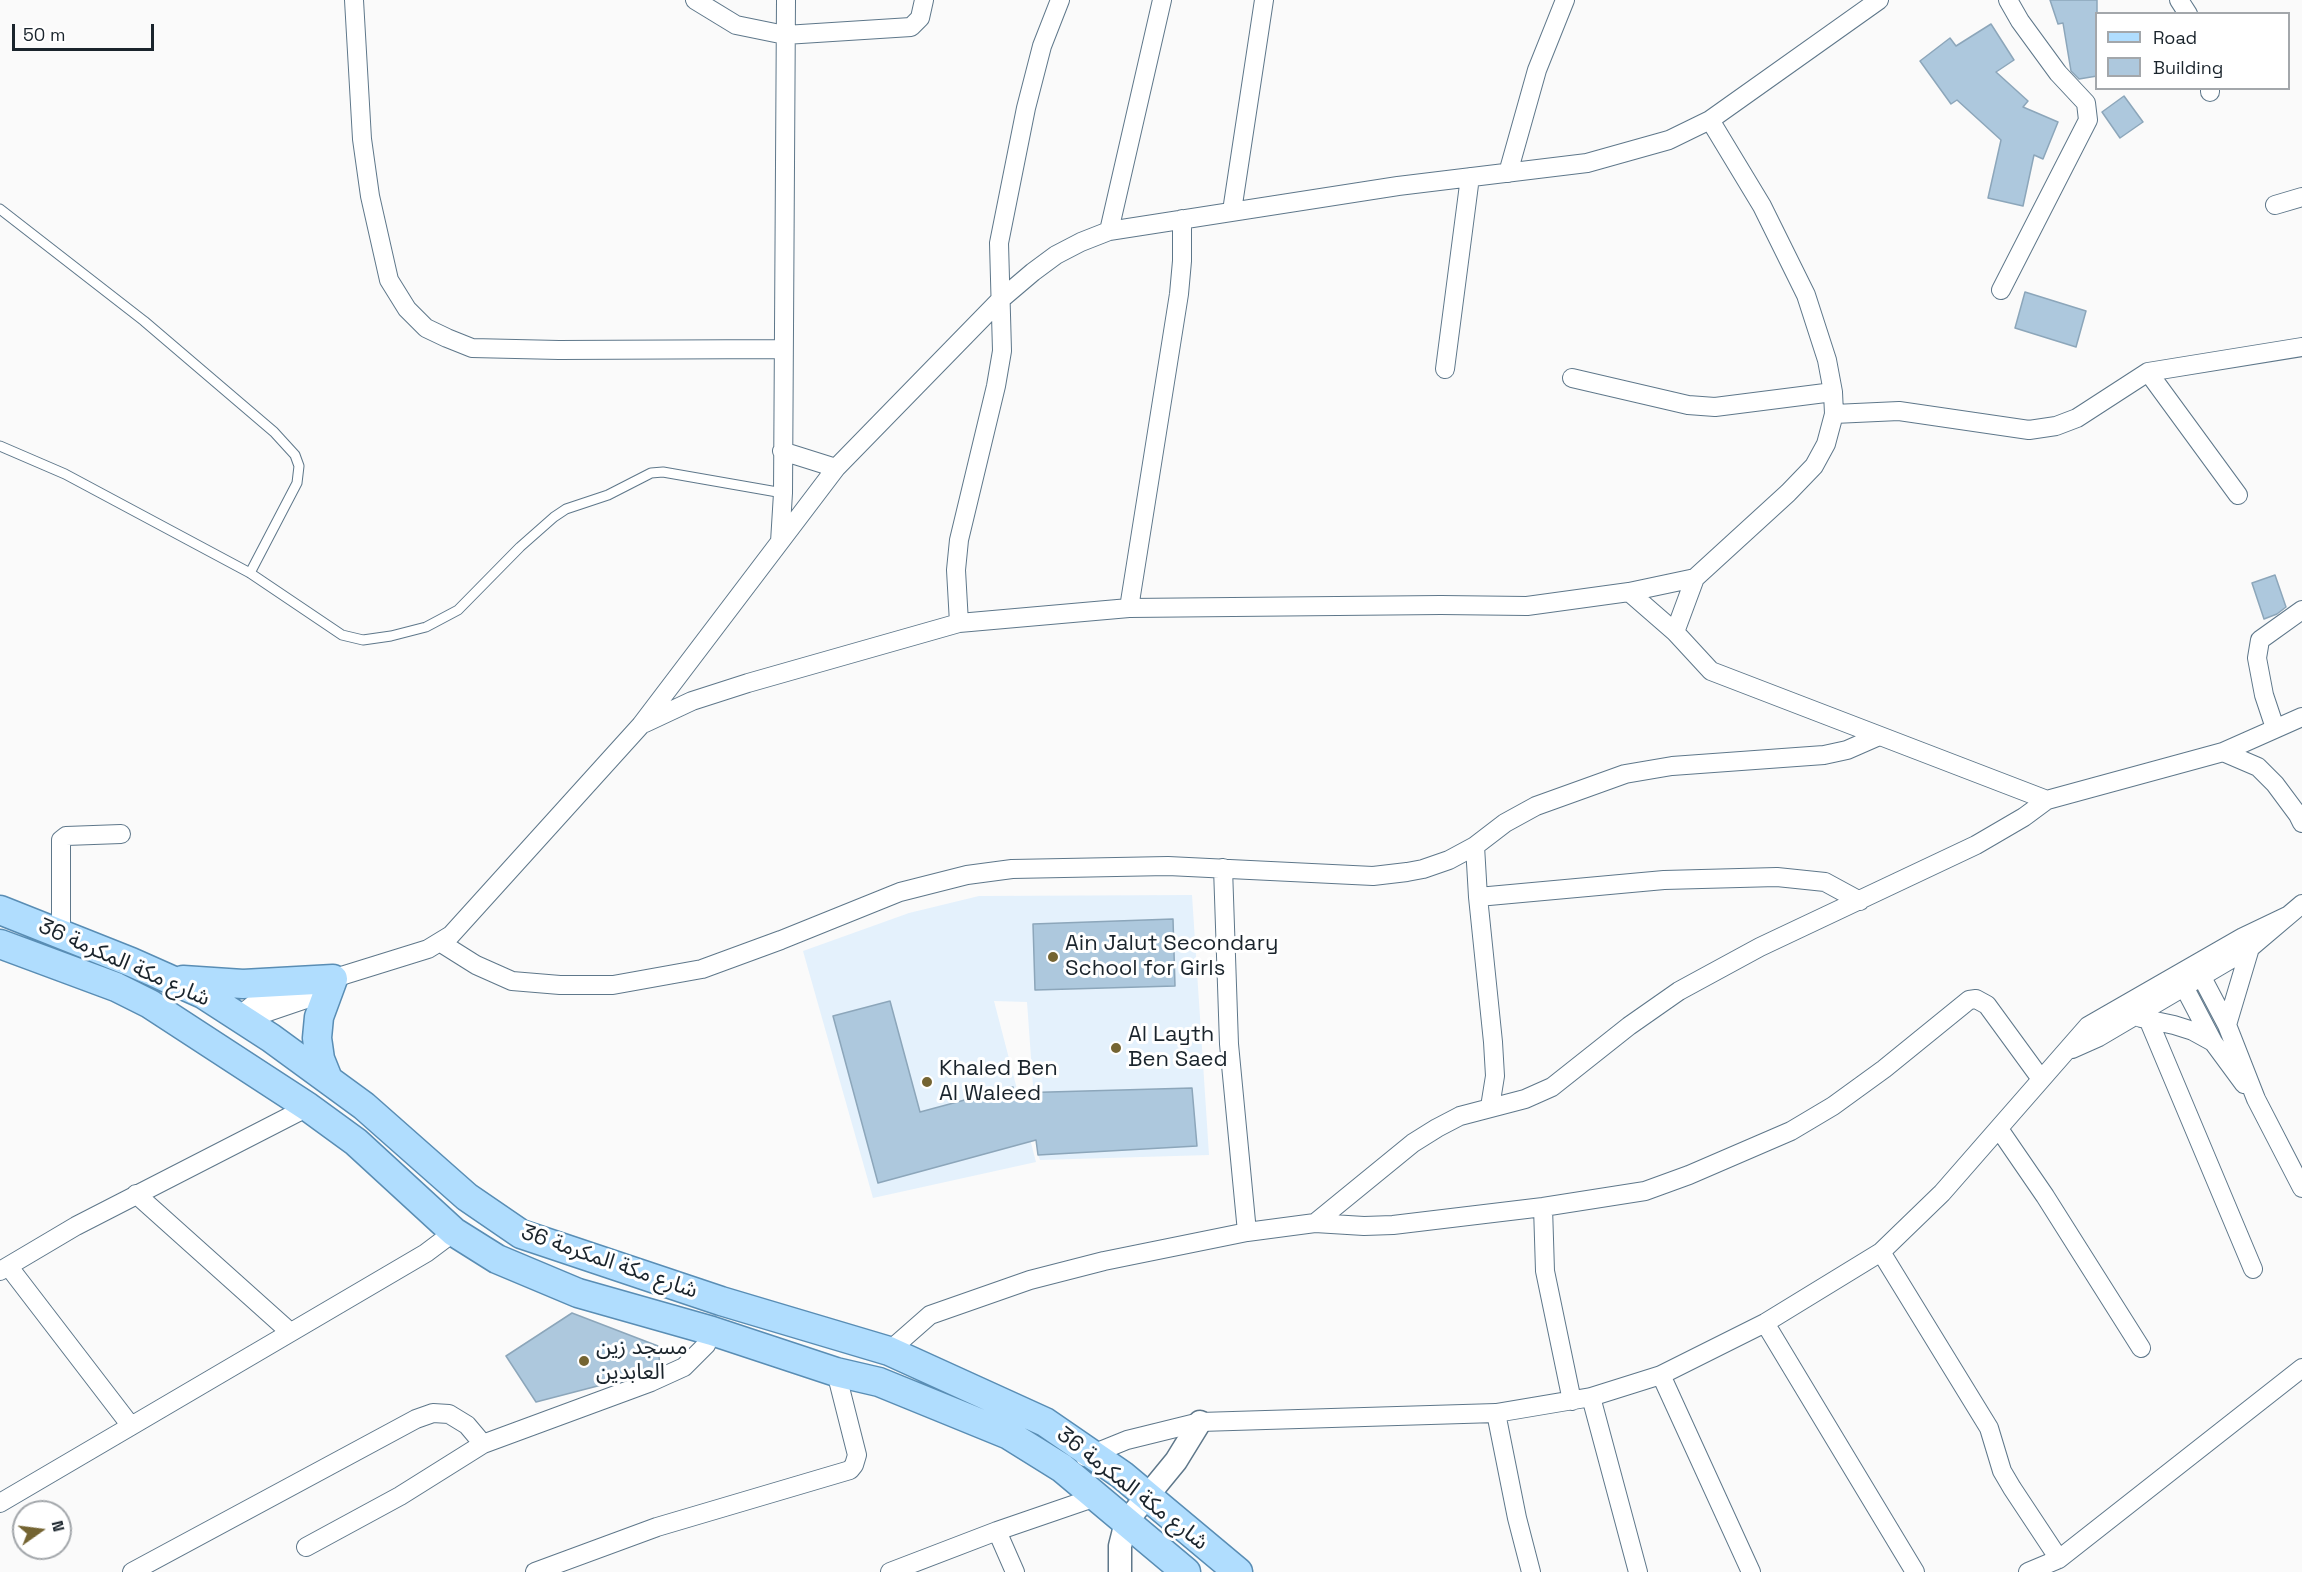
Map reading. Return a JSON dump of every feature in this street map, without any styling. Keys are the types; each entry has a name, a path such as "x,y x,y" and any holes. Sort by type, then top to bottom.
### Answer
{"main road":[{"name":"شارع مكة المكرمة 36","path":"0,910 172,979 203,994 364,1106 467,1197 521,1234 721,1301 889,1351 1045,1422 1092,1453 1148,1495 1238,1572"},
{"name":"شارع مكة المكرمة 36","path":"0,944 116,987 150,1004 308,1107 356,1142 454,1232 497,1259 578,1293 712,1331 836,1372 879,1383 1010,1435 1062,1468 1186,1572"},
{"path":"172,979 243,984 333,979 319,1017 317,1038 320,1059 328,1079"},
{"path":"116,987 140,983 208,1016 238,1017 237,1047 245,1065"}],"street":[{"path":"354,0 362,139 370,196 389,280 407,309 426,328 472,348 783,349"},
{"path":"695,0 736,25 785,35 910,27 920,18 924,0"},
{"path":"780,542 783,493 786,0"},
{"path":"959,623 956,570 959,540 996,386 1002,351 999,243 1026,108 1042,46 1060,0"},
{"path":"1109,231 1162,0"},
{"path":"1232,211 1264,0"},
{"path":"1508,173 1537,70 1565,0"},
{"path":"238,1017 254,1004 291,988 333,979 428,949 451,935 641,725 836,468 1000,300 1056,255 1109,231 1470,177 1587,163 1669,140 1710,120 1879,0"},
{"path":"2001,290 2085,127 2088,112 2086,103 2058,73 2020,21 2008,0"},
{"path":"1676,632 1695,578 1788,494 1814,466 1826,444 1834,414 1833,392 1821,338 1806,295 1762,206 1710,120"},
{"path":"1444,369 1470,177"},
{"path":"2275,206 2302,197"},
{"path":"1129,608 1179,294 1182,219"},
{"path":"1834,414 1899,411 2029,430 2056,426 2077,418 2148,372 2302,347"},
{"path":"2148,372 2238,495"},
{"path":"1572,378 1689,405 1715,407 1833,392"},
{"path":"782,451 836,468"},
{"path":"641,725 692,701 748,683 959,623 1129,608 1527,606 1629,592 1695,578"},
{"path":"1629,592 1676,632 1711,670 2047,800"},
{"path":"2275,728 2264,695 2257,658 2260,640 2302,610"},
{"path":"1315,1223 1413,1143 1460,1116 1525,1099 1546,1090 1679,991 1760,947 1976,845 2024,817 2047,800 2223,752 2302,717"},
{"path":"441,943 476,965 512,981 560,985 613,985 702,969 782,940 900,892 967,875 1012,869 1168,866 1373,876 1423,869 1449,860 1475,846 1505,823 1536,806 1625,774 1672,766 1824,755 1847,750 1879,736"},
{"path":"2223,752 2258,767 2275,784 2302,823"},
{"path":"61,934 61,840 66,836 121,834"},
{"path":"1475,846 1495,1076 1490,1107"},
{"path":"1223,868 1229,1044 1247,1232"},
{"path":"1478,897 1664,880 1777,877 1825,882 1860,901"},
{"path":"2199,970 2250,948 2302,904"},
{"path":"1062,1468 1092,1453 1127,1440 1200,1422 1496,1413 1572,1401 1661,1375 1766,1323 1881,1252 1942,1193 2088,1026 2181,981 2243,937 2287,916"},
{"path":"2227,1024 2250,948"},
{"path":"2199,970 2227,1024 2256,1099 2302,1188"},
{"path":"2062,1054 2141,1018 2181,981"},
{"path":"2181,981 2213,1042 2256,1099"},
{"path":"889,1351 930,1315 1030,1280 1104,1261 1247,1232 1315,1223 1392,1225 1543,1207 1645,1191 1689,1175 1791,1131 1833,1106 1884,1069 1969,1000 1976,999 1987,1005 2041,1079"},
{"path":"2141,1018 2193,1031 2213,1042"},
{"path":"2141,1018 2253,1269"},
{"path":"130,1426 4,1269 76,1226 136,1194 308,1107"},
{"path":"1999,1129 2141,1348"},
{"path":"136,1194 290,1332"},
{"path":"1543,1207 1545,1271 1572,1401"},
{"path":"0,1503 426,1252 454,1232"},
{"path":"1881,1252 1989,1428 2002,1471 2059,1559"},
{"path":"1766,1323 1915,1572"},
{"path":"306,1547 400,1496 483,1444 651,1382 684,1367 706,1345 712,1331"},
{"path":"2028,1572 2059,1559 2302,1368"},
{"path":"535,1572 657,1527 850,1470 857,1455 836,1372"},
{"path":"1661,1375 1751,1572"},
{"path":"1591,1396 1638,1572"},
{"path":"132,1572 416,1419 434,1413 449,1414 467,1425 483,1444"},
{"path":"1496,1413 1517,1518 1532,1572"},
{"path":"1120,1572 1120,1546 1126,1522 1176,1461 1200,1422"},
{"path":"890,1572 997,1531 1096,1497"},
{"path":"997,1531 1015,1572"}],"lane":[{"path":"0,208 144,321 274,432 295,455 299,466 297,483 250,573"},
{"path":"0,446 65,474 250,573 342,635 363,640 426,627 458,610 540,528 567,509 608,495 651,473 663,472 783,493"}],"shaded area":[{"path":"1192,895 1209,1155 1040,1160 1027,1002 994,1001 1036,1162 873,1198 803,951 909,913 979,896"}],"building":[{"path":"2050,0 2097,0 2095,76 2079,79 2071,71 2063,23 2058,24"},
{"path":"1991,24 2014,60 1996,72 2028,101 2023,107 2058,122 2043,159 2034,155 2023,206 1988,198 2001,140 1957,100 1951,104 1920,61 1950,38 1956,46"},
{"path":"2124,96 2143,122 2120,138 2102,112"},
{"path":"2025,292 2086,311 2076,347 2015,328"},
{"path":"2275,575 2286,607 2277,614 2264,619 2252,583"},
{"name":"Ain Jalut Secondary School for Girls","path":"1173,919 1175,986 1035,990 1033,924"},
{"name":"Khaled Ben Al Waleed","path":"890,1001 920,1112 1013,1087 1014,1093 1192,1088 1197,1146 1038,1155 1036,1140 878,1183 833,1016"},
{"name":"مسجد زين العابدين","path":"572,1313 658,1346 660,1366 636,1376 536,1402 506,1356"}],"place":[{"name":"Ain Jalut Secondary School for Girls","path":"1053,957"},
{"name":"Al Layth Ben Saed","path":"1116,1048"},
{"name":"Khaled Ben Al Waleed","path":"927,1082"},
{"name":"مسجد زين العابدين","path":"584,1361"}]}
